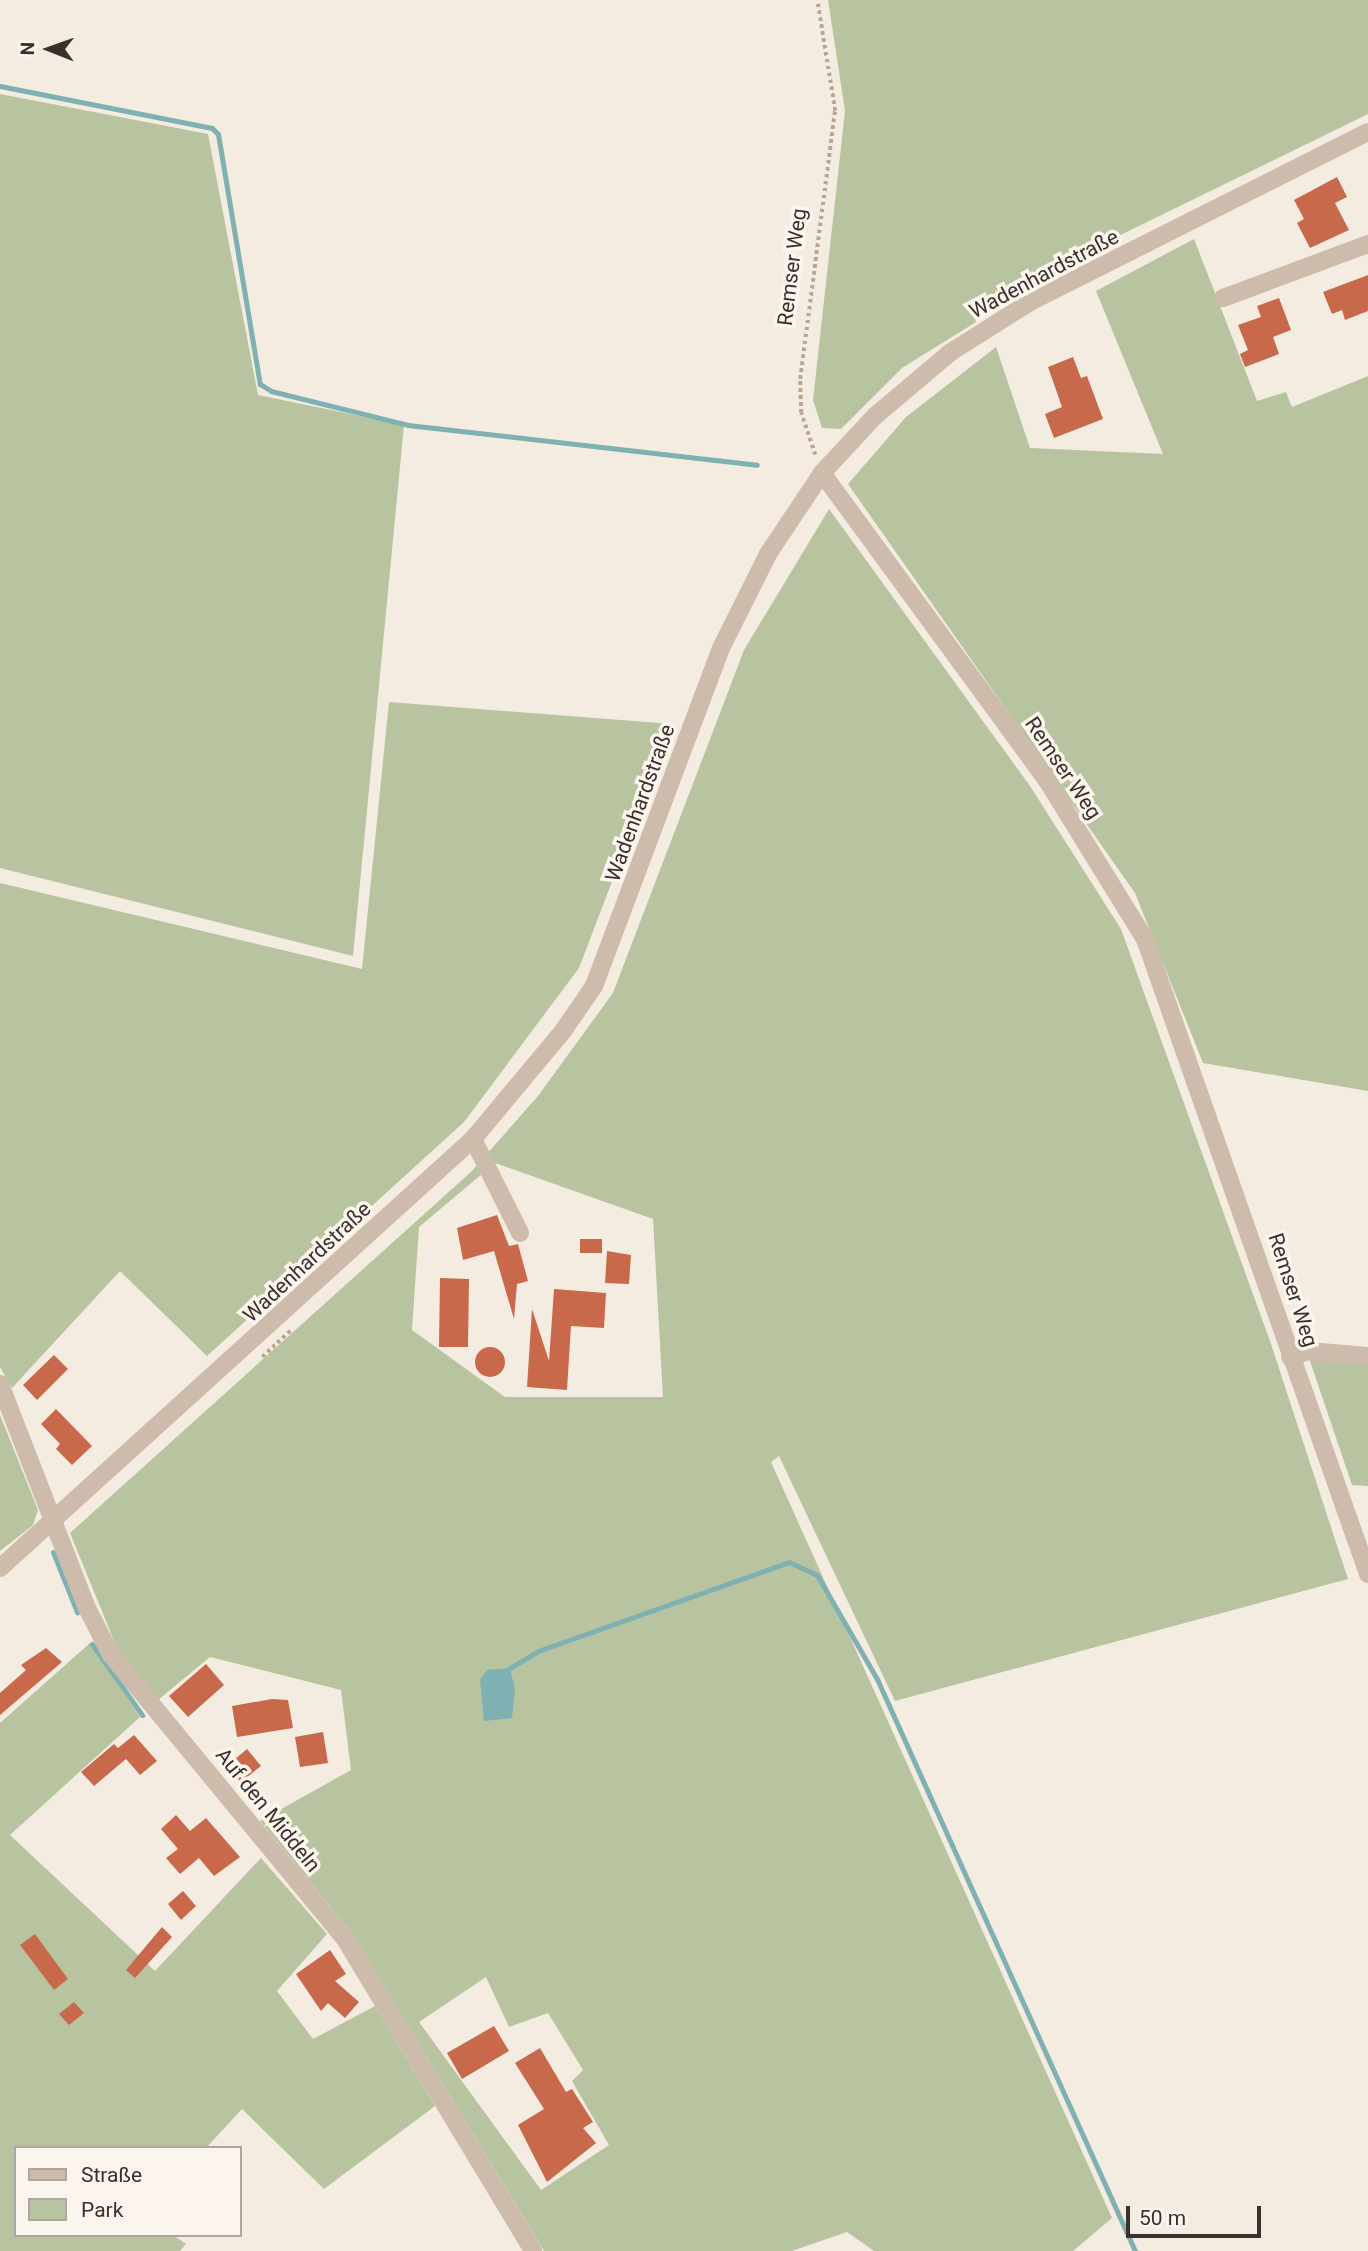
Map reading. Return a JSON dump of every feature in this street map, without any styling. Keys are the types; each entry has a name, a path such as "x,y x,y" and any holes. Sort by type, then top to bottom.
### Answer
{"street":[{"name":"Wadenhardstraße","path":"0,1568 474,1139 554,1042 594,986 722,646 768,554 822,473 875,416 973,338 1030,302 1367,135"},
{"path":"1223,298 1368,243"},
{"name":"Remser Weg","path":"822,473 1048,782 1145,939 1368,1574"},
{"path":"474,1139 520,1233"},
{"path":"1290,1357 1309,1351 1368,1356"},
{"name":"Auf den Middeln","path":"0,1384 87,1608 111,1655 345,1939 533,2251"}],"path":[{"name":"Remser Weg","path":"817,0 835,111 800,379 800,413 822,473"},
{"path":"259,1359 299,1323"}],"green space":[{"path":"828,0 1368,0 1368,114 1102,244 902,368 841,429 822,428 813,400 845,111"},
{"path":"0,94 208,134 258,395 404,425 353,956 0,868"},
{"path":"1194,239 1257,401 1286,392 1292,407 1368,376 1368,1091 1203,1063 1135,893 848,484 906,417 996,347 1030,448 1163,454 1096,291"},
{"path":"829,509 1030,786 1121,929 1271,1344 1348,1579 895,1701 779,1456 771,1462 1112,2218 1073,2251 874,2251 847,2232 792,2251 544,2251 351,1932 260,1821 351,1770 341,1690 210,1657 158,1700 119,1653 70,1533 472,1171 538,1096 613,993 744,650","holes":["495,1163 653,1219 663,1397 505,1397 412,1330 419,1227","486,1977 509,2027 548,2013 583,2070 572,2081 609,2145 541,2190 419,2022"]},
{"path":"389,702 672,724 579,968 464,1122 207,1356 120,1271 12,1388 0,1367 0,883 362,969"},
{"path":"1309,1358 1368,1364 1368,1486 1352,1485"},
{"path":"0,1415 38,1510 33,1525 0,1551"},
{"path":"90,1643 140,1717 10,1835 155,1971 261,1858 327,1934 277,1991 313,2039 375,2006 435,2106 324,2189 242,2109 208,2146 14,2146 14,2237 176,2237 186,2244 180,2251 0,2251 0,1723"}],"water":[{"path":"510,1668 515,1690 512,1718 484,1721 480,1679 487,1670"}],"building":[{"path":"1337,177 1347,197 1335,203 1349,230 1310,248 1297,223 1304,219 1294,200"},
{"path":"1368,275 1368,311 1345,320 1342,310 1332,314 1323,292"},
{"path":"1279,298 1291,330 1273,337 1279,354 1245,367 1240,354 1248,350 1238,325 1261,317 1257,306"},
{"path":"1073,357 1081,378 1087,376 1103,419 1054,438 1045,414 1062,407 1048,367"},
{"path":"497,1215 509,1246 518,1244 528,1281 517,1284 514,1319 494,1251 463,1260 457,1228"},
{"path":"580,1239 602,1239 602,1253 580,1253"},
{"path":"607,1251 631,1255 629,1284 605,1283"},
{"path":"440,1278 469,1279 468,1347 439,1347"},
{"path":"554,1289 606,1293 604,1328 571,1326 567,1390 527,1387 532,1309 549,1361"},
{"path":"490,1347 496,1348 504,1356 504,1368 496,1376 490,1377 484,1376 476,1368 475,1362 476,1356 484,1348"},
{"path":"54,1355 68,1369 37,1400 23,1385"},
{"path":"56,1409 92,1446 72,1465 56,1449 60,1444 41,1424"},
{"path":"46,1648 62,1662 0,1715 0,1693 26,1670 21,1665"},
{"path":"206,1664 224,1685 188,1717 169,1696"},
{"path":"272,1699 288,1700 293,1728 237,1737 232,1706"},
{"path":"323,1732 328,1763 300,1767 295,1737"},
{"path":"134,1735 157,1761 140,1775 126,1759 94,1786 81,1772 114,1744 118,1748"},
{"path":"247,1749 261,1766 241,1782 227,1766"},
{"path":"176,1815 190,1831 206,1818 240,1857 214,1876 199,1858 180,1874 166,1858 178,1849 161,1829"},
{"path":"183,1891 196,1906 181,1920 168,1904"},
{"path":"162,1927 172,1937 135,1978 126,1970"},
{"path":"35,1934 68,1979 54,1990 20,1945"},
{"path":"330,1950 346,1974 335,1981 359,2002 345,2018 328,2003 321,2011 296,1974"},
{"path":"74,2002 84,2013 69,2025 59,2014"},
{"path":"494,2026 509,2051 462,2079 447,2053"},
{"path":"540,2048 566,2092 572,2089 593,2122 583,2128 596,2143 547,2182 518,2125 544,2109 515,2063"}],"waterway":[{"path":"0,86 212,128 218,134 260,384 271,391 408,425 757,465"},
{"path":"53,1552 77,1612"},
{"path":"510,1668 538,1651 789,1562 817,1575 877,1679 1135,2251"},
{"path":"92,1644 142,1715"}]}
